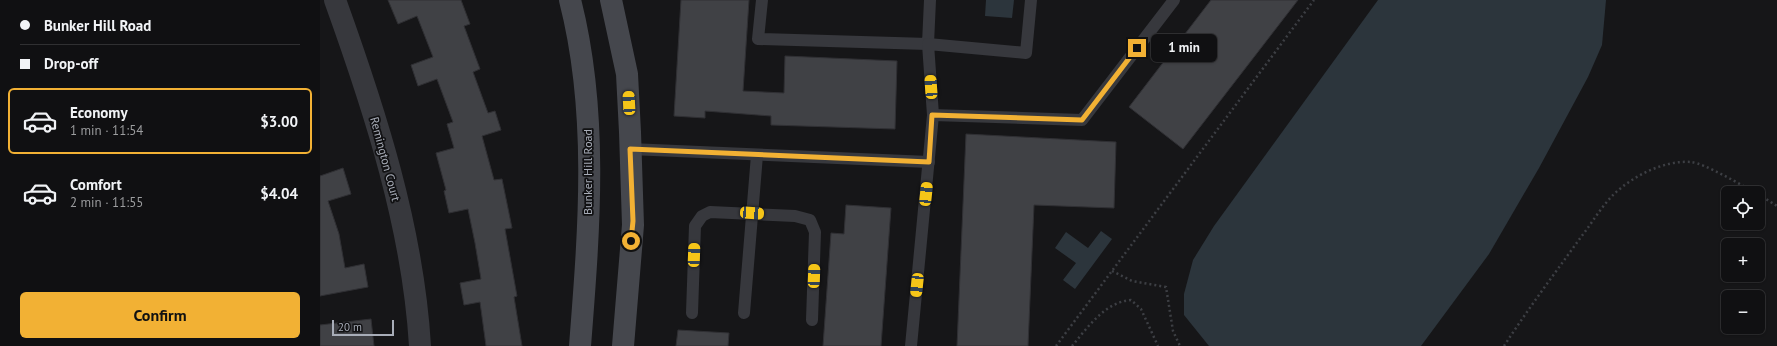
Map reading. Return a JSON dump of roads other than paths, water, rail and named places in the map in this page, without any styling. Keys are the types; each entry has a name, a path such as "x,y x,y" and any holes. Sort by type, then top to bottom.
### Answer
{"main road":[{"name":"Bunker Hill Road","path":"570,0 582,58 589,132 588,238 580,346"},
{"path":"611,0 627,74 633,225 623,346"}],"street":[{"name":"Remington Court","path":"335,0 354,52 392,174 418,310 420,346"}],"lane":[{"path":"762,0 758,39 928,44 1026,53 1030,0"},
{"path":"911,346 929,162 932,115 928,44 930,0"},
{"path":"932,115 1082,120 1174,0"},
{"path":"630,149 929,162"},
{"path":"744,313 757,155"},
{"path":"692,313 694,226 702,216 710,212 752,213 795,216 810,220 815,232 812,320"}]}
